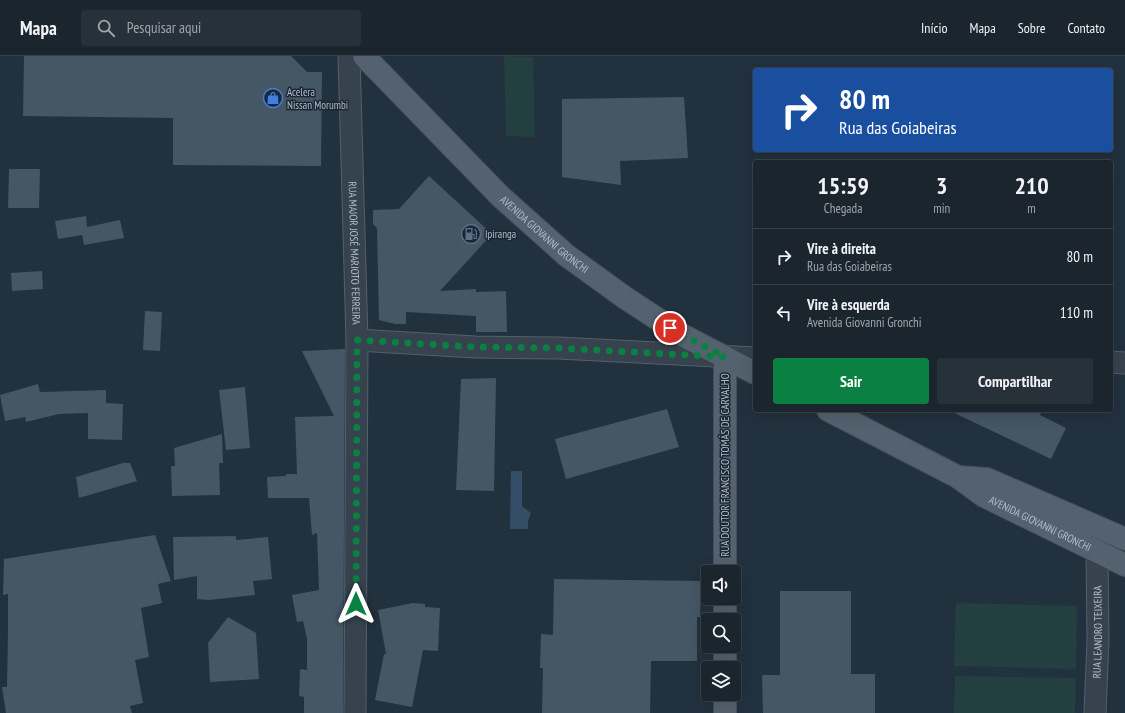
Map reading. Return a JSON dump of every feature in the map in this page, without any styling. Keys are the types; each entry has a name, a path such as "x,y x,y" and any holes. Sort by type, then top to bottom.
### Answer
{"main road":[{"name":"AVENIDA GIOVANNI GRONCHI","path":"364,56 500,196 566,255 624,297 675,331 753,372"},
{"name":"RUA DOUTOR FRANCISCO TOMÁS DE CARVALHO","path":"725,357 725,565"},
{"name":"AVENIDA GIOVANNI GRONCHI","path":"832,412 958,478 984,496 1125,565"},
{"name":"AVENIDA GIOVANNI GRONCHI","path":"958,478 987,478 1125,539"},
{"path":"1098,552 1096,545 1100,541 1125,550"},
{"path":"725,701 725,713"}],"street":[{"name":"RUA MAJOR JOSÉ MARIOTO FERREIRA","path":"349,56 357,340 355,713"},
{"path":"357,340 474,347 558,348 753,358"},
{"path":"1113,362 1125,363"},
{"name":"RUA LEANDRO TEIXEIRA","path":"1095,713 1098,640 1098,552"}],"green space":[{"path":"504,56 533,57 535,137 506,136"},
{"path":"956,603 1077,606 1076,669 954,666"},
{"path":"955,676 1076,678 1075,713 954,713"}],"water":[{"path":"511,471 522,471 522,506 531,513 528,521 528,529 510,529"}],"building":[{"path":"24,56 291,56 307,72 322,72 321,166 173,165 173,118 23,116"},
{"path":"684,97 688,158 620,161 621,185 562,177 562,99"},
{"path":"9,169 40,169 39,208 8,208"},
{"path":"429,176 492,234 440,291 476,289 476,292 506,291 507,332 476,332 476,316 406,312 406,324 395,324 379,320 377,228 373,224 373,210 399,209"},
{"path":"86,216 87,227 120,220 124,238 84,245 82,235 58,239 55,221"},
{"path":"42,271 43,289 12,291 11,273"},
{"path":"145,311 162,312 160,351 143,350"},
{"path":"345,349 343,713 304,713 304,697 299,696 300,669 307,670 307,639 303,621 297,622 292,595 319,590 317,533 312,535 309,498 268,498 267,477 297,474 295,417 334,416 302,351"},
{"path":"496,378 494,491 456,490 461,379"},
{"path":"38,384 40,392 106,390 106,403 123,404 122,440 88,439 88,413 59,414 26,422 25,417 5,421 0,395"},
{"path":"245,387 250,448 226,450 219,390"},
{"path":"667,409 679,447 566,479 555,439"},
{"path":"952,412 1041,412 1040,415 1066,428 1051,459"},
{"path":"222,434 223,463 219,463 220,495 172,496 171,466 175,466 174,448"},
{"path":"123,463 130,463 137,481 79,498 76,477"},
{"path":"155,535 171,581 158,584 162,603 141,608 149,657 135,660 143,703 130,706 132,713 6,713 2,687 7,687 8,631 8,594 3,595 4,559"},
{"path":"236,536 236,540 268,537 272,579 253,581 255,595 209,600 197,599 197,576 174,580 173,537"},
{"path":"554,579 701,581 700,617 697,617 697,661 651,661 650,713 542,713 543,668 540,668 541,634 553,635"},
{"path":"780,591 851,591 851,674 875,674 875,713 763,713 762,675 780,675"},
{"path":"413,603 425,604 425,607 440,608 438,651 423,650 412,707 375,700 384,654 386,654 378,610"},
{"path":"228,617 256,633 259,679 210,682 208,643"}],"place":[{"name":"Acelera Nissan Morumbi","path":"273,98"},
{"name":"Ipiranga","path":"471,234"}],"route":[{"path":"356,604 357,340 474,347 558,348 725,357 670,328"}]}
